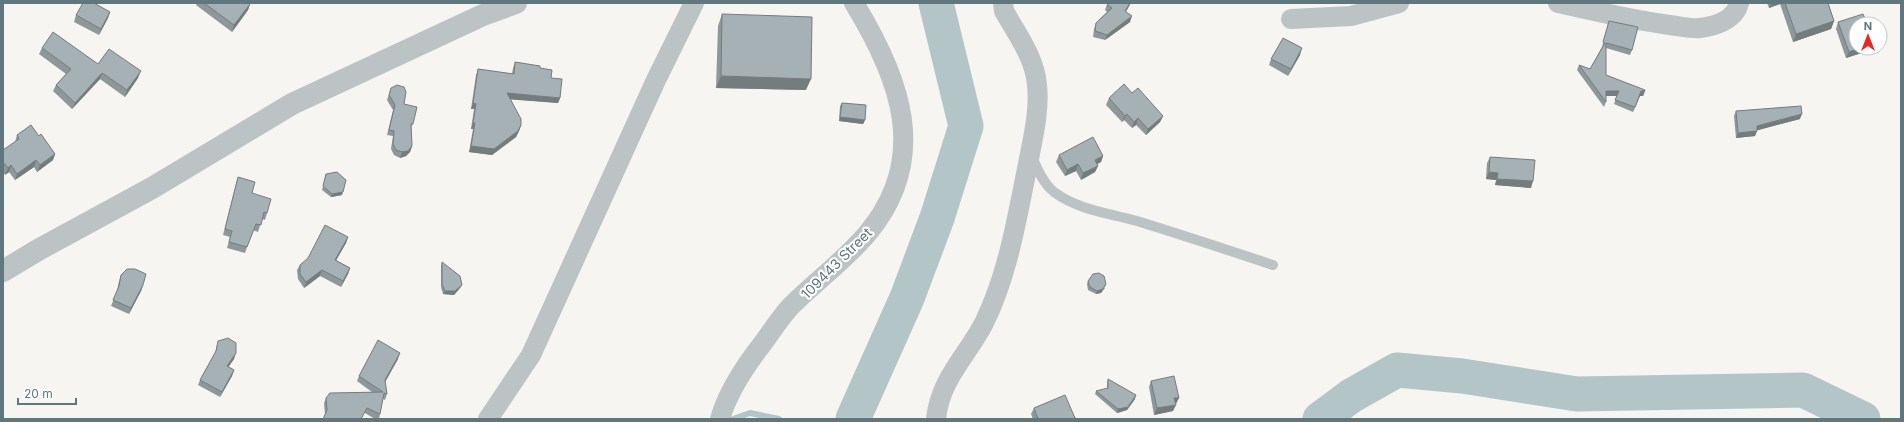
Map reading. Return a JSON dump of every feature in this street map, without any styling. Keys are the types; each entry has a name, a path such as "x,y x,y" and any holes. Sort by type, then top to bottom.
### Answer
{"street":[{"path":"3,271 38,250 152,188 292,104 483,15 516,3"},
{"path":"488,419 531,355 656,80 694,3"},
{"name":"109443 Street","path":"720,419 726,400 747,364 790,308 844,258 867,234 889,204 898,178 904,153 900,105 894,83 884,59 854,3"},
{"path":"936,419 940,396 961,356 974,340 984,323 997,291 1009,254 1018,218 1030,150 1037,103 1037,84 1033,63 1004,11 1003,3"},
{"path":"1291,19 1351,16 1399,3"},
{"path":"1558,3 1652,22 1698,28 1713,26 1725,21 1734,13 1739,3"}],"lane":[{"path":"1030,150 1036,167 1054,192 1081,207 1126,218 1273,264"}],"building":[{"path":"83,3 94,3 110,12 101,29 76,15"},
{"path":"204,3 250,3 250,4 234,25"},
{"path":"1130,3 1125,11 1132,16 1107,35 1095,31 1096,23 1112,8 1107,4"},
{"path":"1785,3 1828,3 1834,21 1796,34"},
{"path":"722,14 812,17 811,79 721,76"},
{"path":"1848,19 1848,49 1838,22"},
{"path":"1609,21 1638,27 1632,50 1606,43 1606,75 1645,90 1641,91 1635,107 1615,100 1619,91 1606,91 1606,102 1579,65 1590,69 1605,43 1603,42"},
{"path":"53,32 98,64 109,49 141,71 127,90 102,73 75,103 56,85 71,69 42,48"},
{"path":"1283,38 1302,48 1291,69 1271,59"},
{"path":"515,62 540,66 540,68 552,70 551,78 562,79 560,98 507,93 521,119 521,125 518,131 494,149 471,146 475,123 473,123 476,104 473,103 478,69 514,74"},
{"path":"1124,84 1132,93 1138,88 1163,116 1148,129 1138,118 1134,122 1127,114 1125,116 1109,98"},
{"path":"397,85 404,87 406,92 404,104 417,107 413,124 411,124 412,146 408,151 402,152 396,150 393,144 394,131 389,130 395,105 389,95 391,88"},
{"path":"842,103 866,105 865,120 840,117"},
{"path":"1801,106 1802,114 1757,126 1757,131 1738,133 1736,111"},
{"path":"31,125 39,136 41,134 55,154 40,165 36,160 17,174 11,165 8,168 3,162 3,150 19,139 17,135"},
{"path":"1093,137 1103,156 1095,160 1098,166 1083,173 1078,164 1067,170 1059,155"},
{"path":"1490,157 1535,160 1533,181 1497,179 1498,173 1489,172"},
{"path":"337,172 346,180 343,192 332,194 323,186 326,174"},
{"path":"238,177 255,182 252,193 271,199 267,213 264,212 261,225 256,224 247,247 229,242 232,231 225,229"},
{"path":"325,225 348,237 335,260 350,268 343,281 322,270 306,282 300,274 300,265 308,258"},
{"path":"442,262 460,276 462,285 455,291 445,291 442,284"},
{"path":"127,269 135,269 146,274 143,285 131,308 113,300 119,286 121,275"},
{"path":"1099,273 1104,276 1106,284 1103,289 1097,291 1090,287 1088,281 1093,274"},
{"path":"228,338 236,343 236,353 227,366 234,370 222,392 200,380 216,351 218,341"},
{"path":"378,340 400,353 385,380 387,394 384,393 380,414 367,408 361,419 323,419 327,410 326,398 330,393 383,392 359,376"},
{"path":"1174,376 1179,398 1174,398 1176,405 1157,408 1151,381"},
{"path":"1108,379 1136,395 1128,407 1118,409 1096,391 1108,388"},
{"path":"1065,395 1075,418 1078,419 1038,419 1034,408"}],"waterway":[{"path":"853,419 907,298 937,218 966,126 936,3"},
{"path":"1320,419 1351,396 1397,370 1462,376 1577,394 1803,390 1863,419"},
{"path":"733,419 750,413 779,419"}]}
